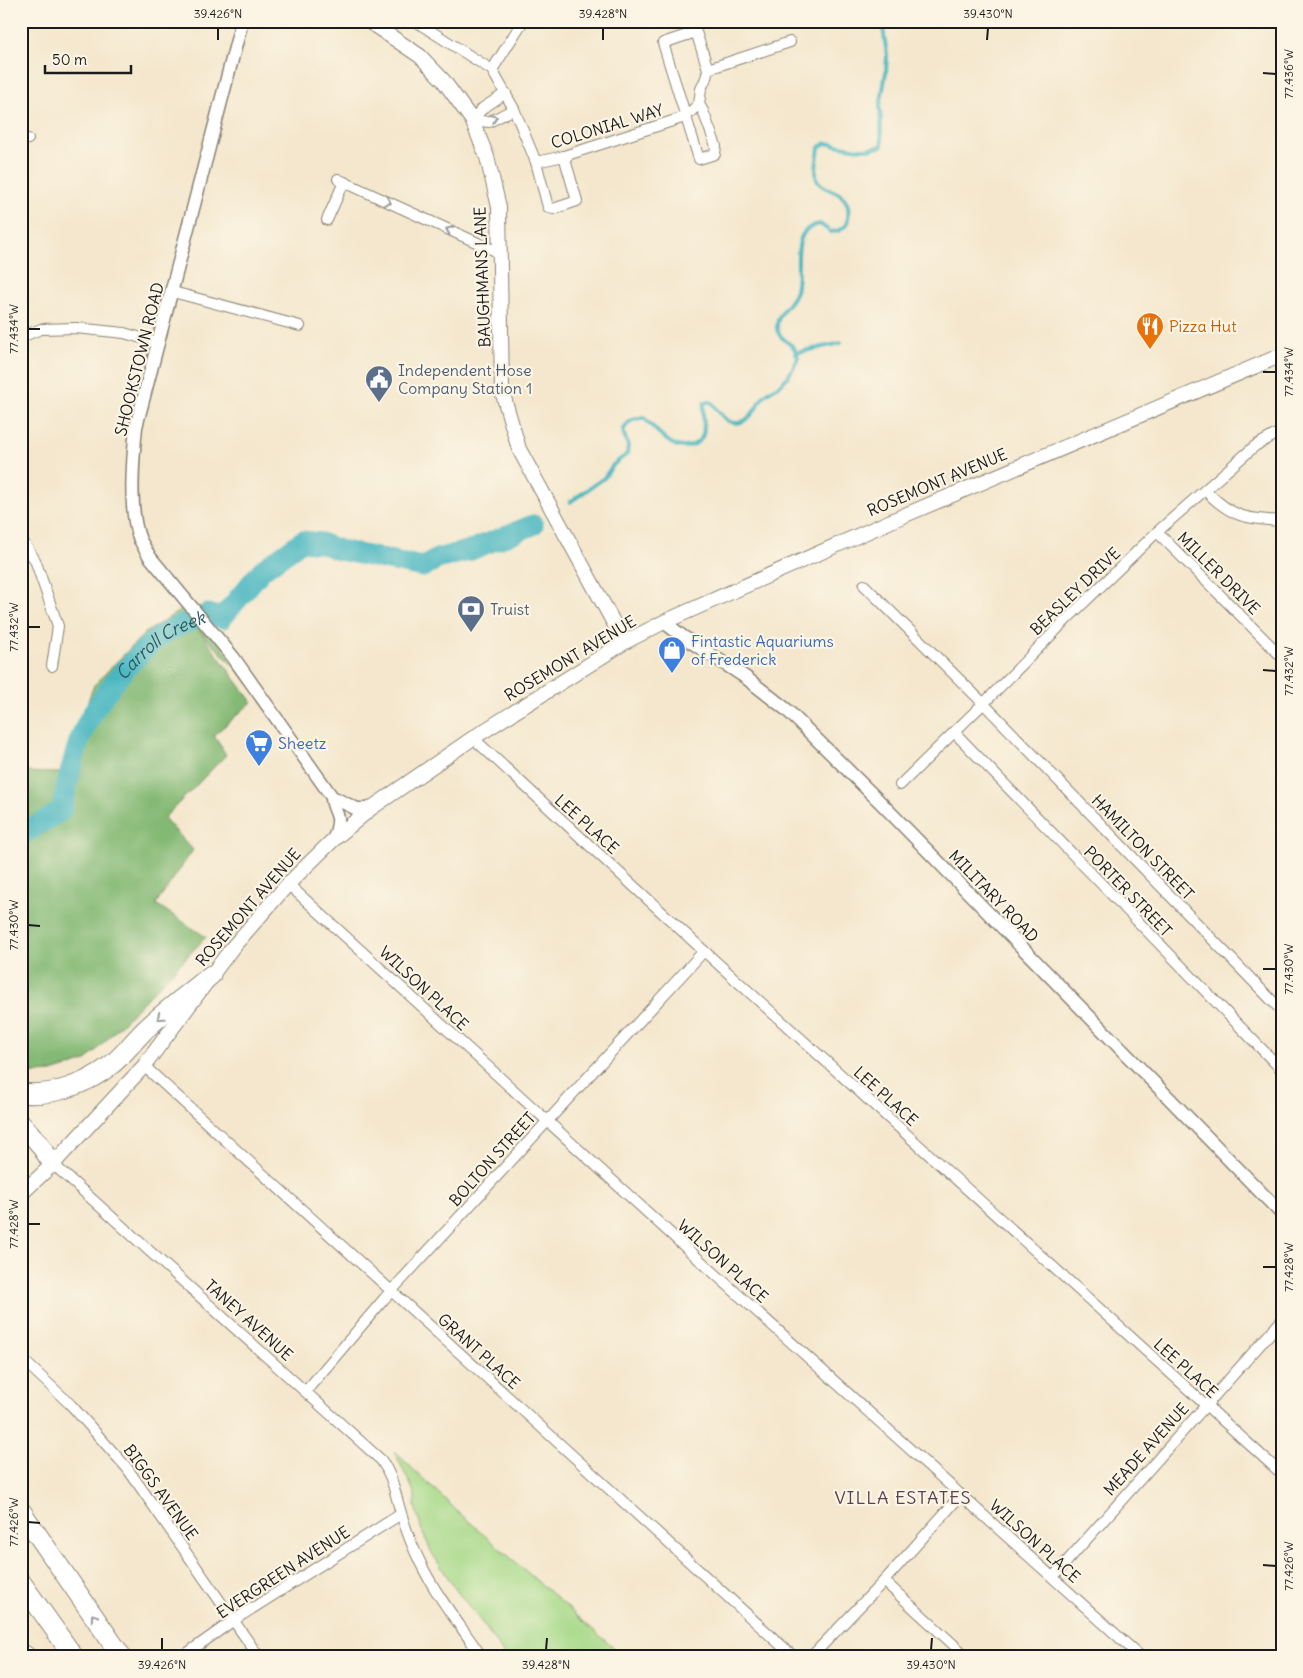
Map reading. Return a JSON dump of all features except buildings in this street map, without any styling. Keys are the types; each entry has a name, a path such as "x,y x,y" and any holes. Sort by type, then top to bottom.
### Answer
{"highway":[{"path":"21,1093 53,1092 75,1086 94,1076 111,1065 147,1028 211,975"},
{"path":"21,1124 38,1142 53,1164"},
{"path":"21,1142 33,1153 53,1164"},
{"path":"21,1511 122,1657"},
{"path":"21,1582 74,1657"},
{"path":"21,1653 27,1657"}],"main road":[{"name":"BAUGHMANS LANE","path":"368,21 420,56 444,80 472,120 487,157 500,206 495,251 502,391 519,448 616,629 625,642"},
{"name":"ROSEMONT AVENUE","path":"21,1194 53,1164 144,1066 232,948 288,884 334,839 370,809 473,738 625,642 664,622 818,555 867,531 1282,355"}],"street":[{"name":"SHOOKSTOWN ROAD","path":"242,21 173,292 136,427 133,456 134,513 139,538 150,557 233,657 332,797 357,809 370,809"},
{"path":"415,21 492,70 514,109 536,162 548,207 553,209 577,201 564,156"},
{"path":"492,70 523,21"},
{"name":"COLONIAL WAY","path":"536,162 564,156 685,117 699,104 716,146 715,154 699,159 685,117 663,43 696,32 708,69"},
{"path":"699,104 701,90 708,69 790,42"},
{"path":"472,120 482,108 506,93"},
{"path":"472,120 489,122 514,109"},
{"path":"327,220 341,180 495,251"},
{"path":"173,292 300,326"},
{"path":"21,337 41,329 76,328 124,333 159,343"},
{"name":"BEASLEY DRIVE","path":"900,785 1157,532 1254,446 1282,431"},
{"path":"1205,490 1219,505 1236,515 1259,520 1282,521"},
{"name":"MILLER DRIVE","path":"1157,532 1282,656"},
{"path":"21,539 35,560 58,626 52,666"},
{"name":"HAMILTON STREET","path":"864,585 983,703 1282,1011"},
{"name":"MILITARY ROAD","path":"664,622 745,677 787,710 882,804 1282,1214"},
{"name":"PORTER STREET","path":"954,732 1282,1070"},
{"name":"LEE PLACE","path":"473,738 704,951 1282,1474"},
{"name":"SHOOKSTOWN ROAD","path":"332,797 332,805 338,822 334,839"},
{"name":"WILSON PLACE","path":"288,884 682,1245 1141,1657"},
{"name":"BOLTON STREET","path":"306,1391 391,1292 704,951"},
{"name":"GRANT PLACE","path":"144,1066 794,1657"},
{"name":"TANEY AVENUE","path":"53,1164 381,1460 387,1468 401,1514 420,1563 430,1581 482,1657"},
{"name":"MEADE AVENUE","path":"1053,1576 1282,1320"},
{"name":"BIGGS AVENUE","path":"21,1358 71,1405 127,1468 259,1657"},
{"path":"811,1657 884,1581 961,1495"},
{"name":"EVERGREEN AVENUE","path":"182,1657 234,1620 401,1514"},
{"path":"884,1581 967,1657"}],"green space":[{"path":"182,609 193,610 260,694 199,630 252,702 214,735 226,755 164,818 193,850 156,904 206,937 86,1061 52,1072 21,1074 21,772 61,773 94,685 145,633"},
{"path":"394,1451 456,1510 624,1657 505,1657 486,1628 456,1590 432,1553 422,1531 415,1506 415,1494"}],"waterway":[{"name":"Carroll Creek","path":"570,502 604,478 613,465 627,454 628,446 623,431 631,421 644,418 672,444 686,447 693,445 700,440 704,430 703,412 705,402 711,402 722,416 729,421 733,423 742,422 750,416 764,396 781,384 790,374 798,358 794,348 779,334 777,323 795,294 798,275 798,253 803,234 810,228 820,224 831,232 838,231 845,226 848,217 846,201 838,194 824,187 817,180 816,169 819,148 826,143 861,149 882,146 880,107 887,55 882,21"},
{"path":"796,353 841,343"},
{"name":"Carroll Creek","path":"21,835 61,811 75,753 82,734 95,709 124,670 146,648 174,628 208,614 222,618 262,570 302,541 321,543 339,550 423,567 437,559 471,550 533,525"}],"place":[{"name":"Pizza Hut","path":"1150,350"},
{"name":"Independent Hose Company Station 1","path":"379,403"},
{"name":"Truist","path":"471,633"},
{"name":"Fintastic Aquariums of Frederick","path":"672,674"},
{"name":"Sheetz","path":"259,767"}],"district":[{"name":"VILLA ESTATES","path":"903,1497"}]}
